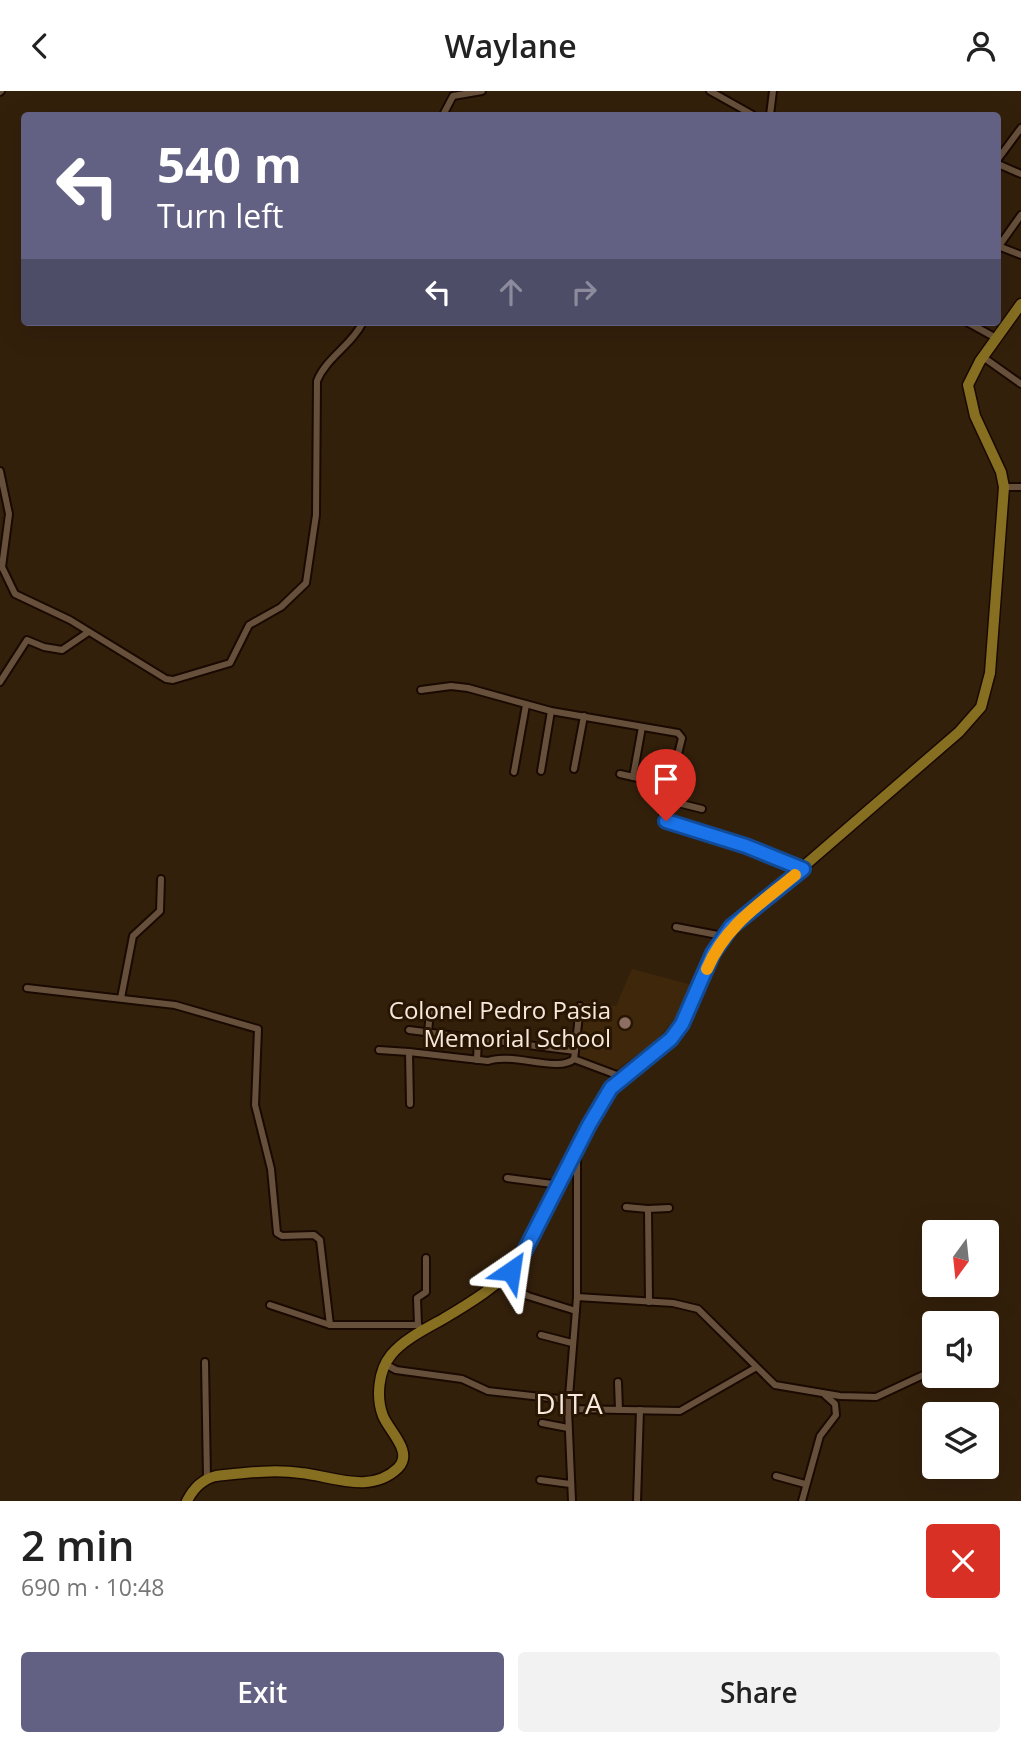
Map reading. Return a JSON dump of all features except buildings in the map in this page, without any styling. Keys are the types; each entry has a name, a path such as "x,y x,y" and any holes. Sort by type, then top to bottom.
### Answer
{"main road":[{"path":"187,1501 208,1478 275,1472 302,1473 347,1483 372,1480 396,1470 402,1462 402,1453 380,1406 380,1379 386,1363 397,1348 420,1328 500,1282 519,1262 598,1107 622,1077 671,1039 682,1024 723,936 959,732 981,707 990,673 1004,487 1001,472 969,398 968,385 983,357 1021,304"}],"street":[{"path":"445,112 453,96 482,91"},
{"path":"709,91 747,112"},
{"path":"770,112 773,91"},
{"path":"1001,158 1021,128"},
{"path":"1001,164 1021,174"},
{"path":"1001,242 1021,215"},
{"path":"1001,247 1021,255"},
{"path":"0,471 9,514 2,567 8,585 26,601 55,613 138,659 166,679 173,680 230,663 249,625 301,591 309,575 316,515 317,381 321,370 342,350 360,326"},
{"path":"974,326 996,338"},
{"path":"983,357 1021,384"},
{"path":"1004,487 1021,487"},
{"path":"0,681 27,640 62,650 87,633"},
{"path":"421,690 451,686 551,711 681,735 663,815 666,821 746,846 803,869"},
{"path":"514,772 526,705"},
{"path":"541,771 551,711"},
{"path":"574,769 584,716"},
{"path":"633,777 642,727"},
{"path":"620,774 670,785"},
{"path":"666,800 702,809"},
{"path":"121,998 134,936 160,911 161,879"},
{"path":"676,927 723,936"},
{"path":"27,988 175,1005 258,1029 255,1105 271,1169 277,1233 282,1236 314,1235 320,1240 330,1325"},
{"path":"574,1059 580,1006"},
{"path":"428,1032 430,1012"},
{"path":"409,1030 575,1051"},
{"path":"477,1060 478,1038"},
{"path":"379,1050 477,1060 500,1056 564,1065 574,1059"},
{"path":"409,1052 410,1104"},
{"path":"574,1059 622,1077"},
{"path":"572,1501 568,1400 577,1297 577,1148"},
{"path":"507,1178 560,1185"},
{"path":"626,1207 669,1208"},
{"path":"648,1209 649,1302"},
{"path":"270,1305 330,1325 420,1328 417,1298 426,1292 426,1258"},
{"path":"500,1282 528,1296 576,1311"},
{"path":"577,1297 649,1302 698,1309 775,1385 840,1397 876,1397 922,1376"},
{"path":"541,1335 572,1343"},
{"path":"205,1362 208,1478"},
{"path":"386,1363 396,1370 462,1380 488,1391 568,1400"},
{"path":"568,1409 680,1411 755,1368"},
{"path":"618,1382 619,1410"},
{"path":"802,1501 805,1484 816,1459 820,1436 838,1409 821,1392"},
{"path":"637,1501 640,1410"},
{"path":"542,1423 568,1429"},
{"path":"776,1476 805,1484"},
{"path":"540,1480 570,1484"}],"shaded area":[{"name":"Colonel Pedro Pasia Memorial School","path":"632,969 692,985 677,1016 654,1043 610,1074 604,1073 574,1059 579,1001 616,1006"}],"slow traffic":[{"path":"707,969 718,944 731,927 795,875"}],"place":[{"name":"Colonel Pedro Pasia Memorial School","path":"625,1023"}],"district":[{"name":"DITA","path":"570,1403"}],"route":[{"path":"511,1271 519,1262 598,1107 611,1088 671,1039 692,1005 713,953 731,927 803,869 746,846 666,821"}]}
